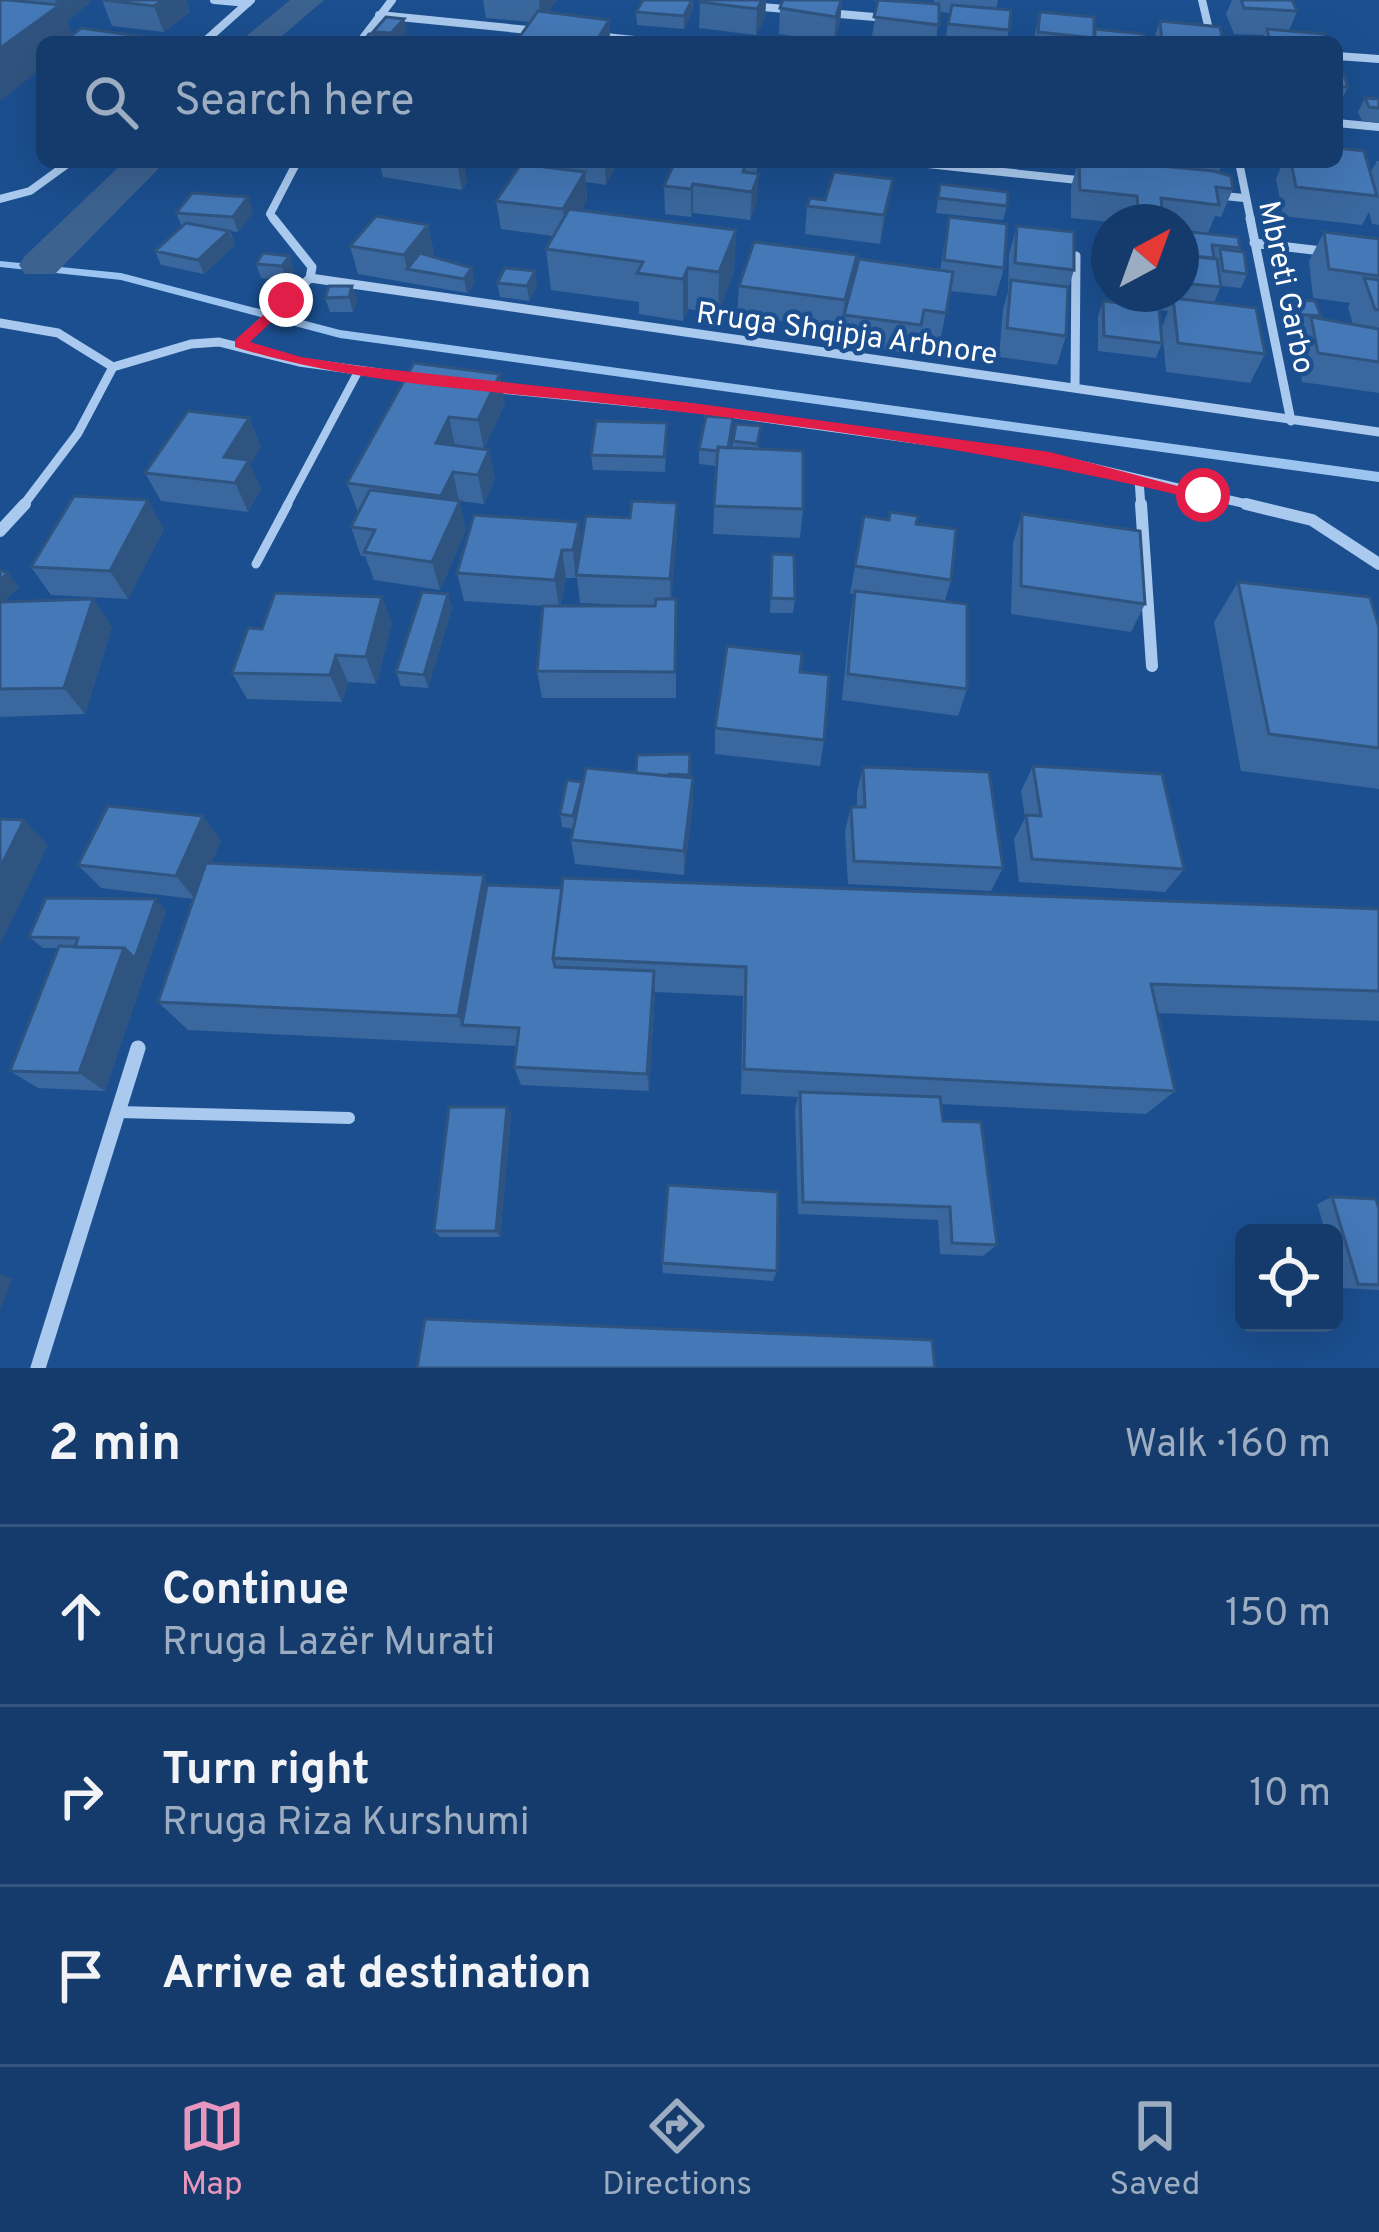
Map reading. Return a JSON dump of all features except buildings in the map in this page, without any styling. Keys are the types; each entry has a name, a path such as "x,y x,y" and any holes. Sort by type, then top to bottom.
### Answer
{"street":[{"path":"214,0 249,1"},
{"path":"364,36 392,0"},
{"path":"1202,0 1211,36"},
{"path":"211,36 249,1"},
{"path":"730,4 800,10"},
{"path":"823,12 892,19"},
{"path":"379,15 540,31"},
{"path":"586,35 596,36"},
{"path":"1343,56 1379,59"},
{"path":"1343,124 1379,128"},
{"path":"0,199 30,191 62,168"},
{"path":"240,344 310,278 312,267 270,214 294,168"},
{"path":"964,168 1110,184"},
{"name":"Mbreti Garbo","path":"1240,168 1291,421"},
{"path":"1200,194 1244,198"},
{"path":"1254,243 1337,253"},
{"path":"1076,256 1076,388"},
{"name":"Rruga Shqipja Arbnore","path":"310,278 1379,432"},
{"path":"0,323 58,333 113,367"},
{"path":"0,531 47,470 69,454 113,367 191,344 240,344 299,362 446,382"},
{"path":"467,385 692,408 1050,458 1312,520 1379,564"},
{"path":"1139,480 1152,666"},
{"path":"38,1368 138,1048"}],"lane":[{"path":"256,564 359,370"},
{"path":"118,1112 349,1118"}],"waterway":[{"path":"263,36 309,0"},
{"path":"40,265 140,168"},
{"path":"0,264 121,277 340,334 1379,477"}],"route":[{"path":"286,300 240,344 299,362 510,391 692,408 1050,458 1203,495"}]}
